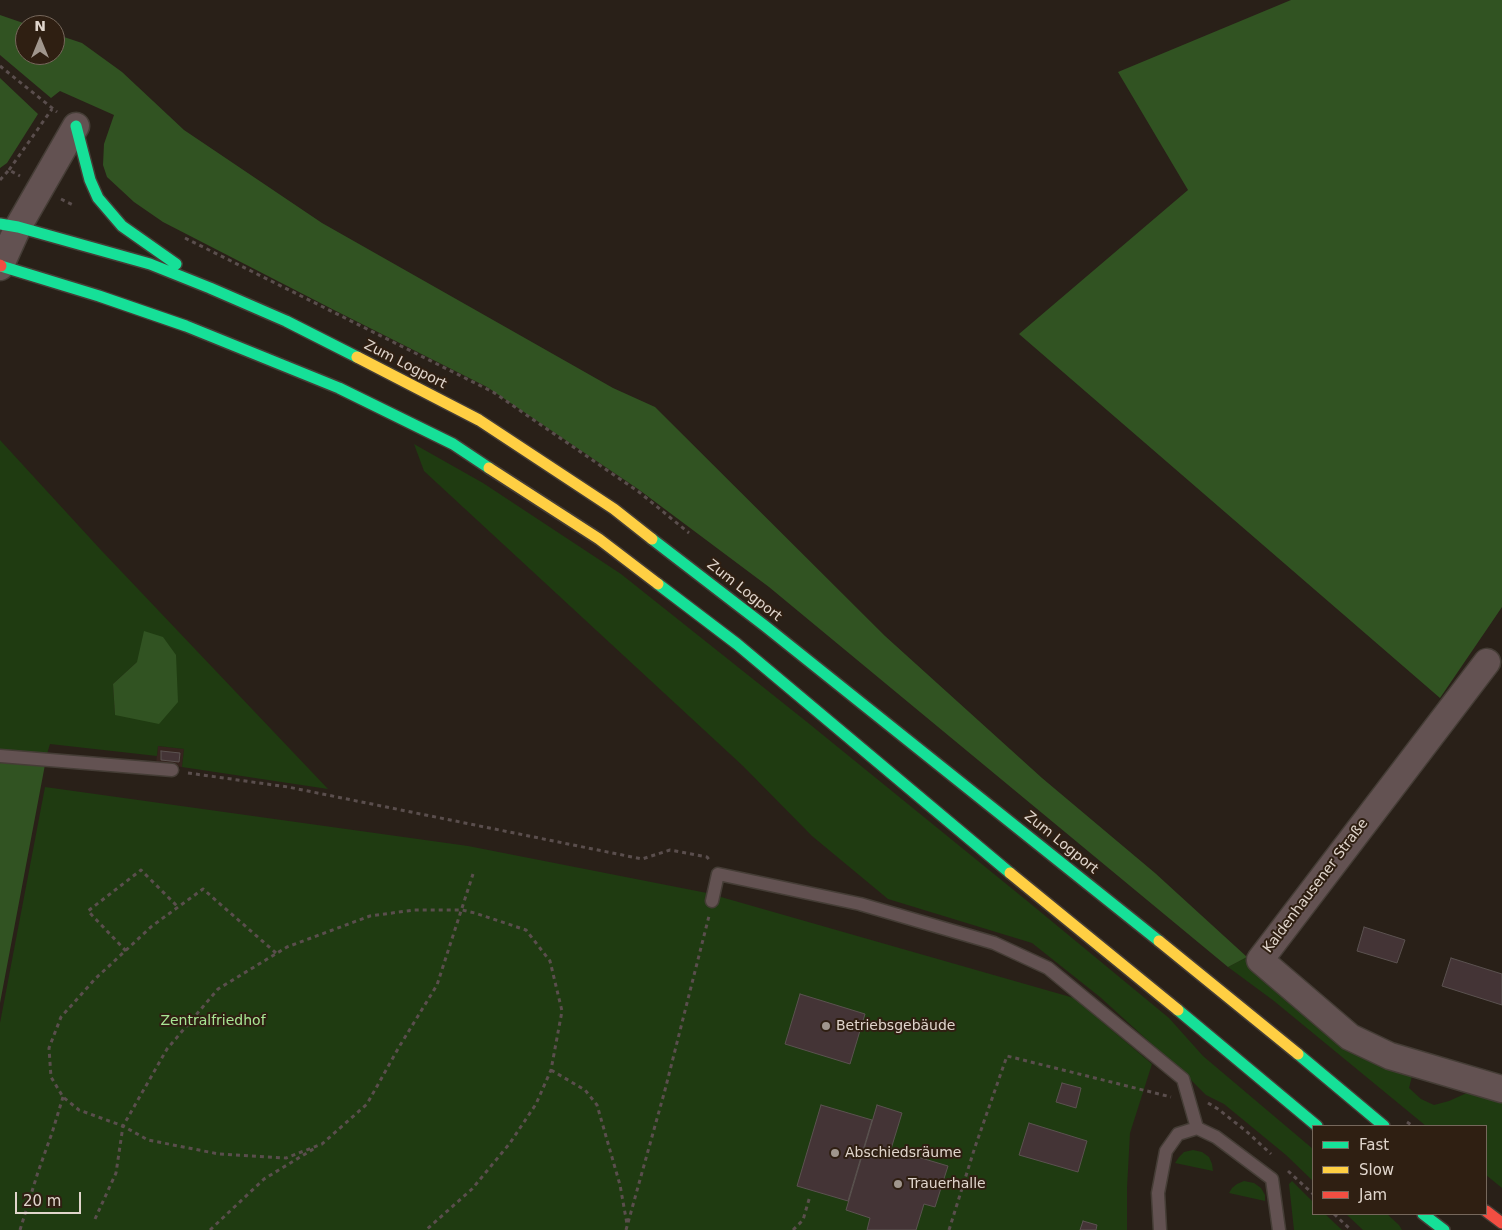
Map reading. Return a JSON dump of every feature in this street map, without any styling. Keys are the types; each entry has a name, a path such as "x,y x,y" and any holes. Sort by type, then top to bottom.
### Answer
{"main road":[{"path":"76,126 90,180 98,198 122,226 210,288"},
{"name":"Zum Logport","path":"9,225 150,264 210,288 286,321 479,420 614,509 765,626 1241,1007 1383,1125"},
{"path":"0,266 99,296 186,326 339,388 453,444 599,539 738,644 1000,865 1187,1017 1316,1125"},
{"path":"1487,1212 1502,1223"},
{"path":"1424,1215 1444,1230"}],"street":[{"path":"0,266 9,225 76,126"},
{"name":"Kaldenhausener Straße","path":"1487,662 1260,960 1350,1037 1390,1056 1502,1088"}],"lane":[{"path":"0,756 172,770"},
{"path":"712,901 718,874 860,904 994,943 1048,968 1183,1079 1197,1128"},
{"path":"1160,1230 1158,1193 1166,1151 1178,1134 1197,1128 1216,1137 1272,1179 1279,1230"}],"path":[{"path":"0,66 52,109 76,126"},
{"path":"9,170 52,109"},
{"path":"172,770 288,787 642,859 670,850 707,857 718,874"},
{"path":"126,951 88,911 141,870 178,907"},
{"path":"210,1230 264,1179 322,1144 367,1104 437,985 473,874"},
{"path":"276,953 203,889 152,926 95,979 61,1017 49,1048 51,1077 63,1097 79,1110 123,1126 148,1140 219,1154 286,1158 322,1144"},
{"path":"627,1228 665,1090 712,901"},
{"path":"95,1219 116,1173 123,1126 166,1049 218,989 287,947 370,916 414,910 462,910 526,930 550,961 562,1011 551,1070 536,1104 510,1143 472,1189 426,1230"},
{"path":"949,1230 975,1147 1007,1056 1179,1099 1197,1097 1218,1109 1273,1156"},
{"path":"551,1070 585,1090 597,1105 620,1185 627,1228"},
{"path":"20,1230 63,1097"},
{"path":"1286,1169 1312,1193"},
{"path":"793,1230 803,1220 810,1196"},
{"path":"1335,1215 1351,1230"}],"shaded area":[{"path":"158,746 184,749 182,767 156,764"}],"green space":[{"path":"1291,0 1502,0 1502,607 1440,698 1019,334 1188,190 1118,72"},
{"path":"0,15 15,20 15,65 65,65 65,37 82,43 122,72 184,130 322,223 613,388 655,407 885,636 1042,778 1155,873 1247,957 1228,967 769,587 638,489 487,387 163,222 134,202 107,177 103,165 104,144 114,115 60,91 51,98 0,55"},
{"path":"0,78 38,114 7,163 0,168"},
{"path":"0,440 100,549 328,789 182,767 184,749 158,746 157,756 50,744 47,754 0,751","holes":["137,662 115,715 113,684"]},
{"path":"414,444 483,483 621,574 807,722 1169,1018 1203,1056 1312,1148 1312,1180 1286,1155 1224,1104 1206,1095 1100,997 1032,943 888,899 812,836 743,766 424,471"},
{"path":"144,631 163,637 176,655 178,702 159,724 115,715 113,684 137,662"},
{"path":"0,751 47,754 0,1003"},
{"name":"Zentralfriedhof","path":"45,787 468,846 707,893 1074,998 1152,1064 1130,1133 1127,1230 0,1230 0,1023"},
{"path":"1247,957 1412,1076 1409,1088 1421,1099 1434,1105 1469,1092 1502,1100 1502,1188 1487,1176 1487,1125 1425,1125 1274,1001 1228,967"},
{"path":"1193,1150 1202,1152 1209,1157 1213,1171 1175,1163 1184,1152"},
{"path":"1244,1181 1254,1183 1261,1188 1265,1195 1265,1201 1229,1193 1237,1184"},
{"path":"1292,1181 1312,1201 1312,1215 1326,1215 1342,1230 1294,1230 1289,1184"},
{"path":"1347,1215 1388,1215 1402,1230 1363,1230"}],"building":[{"path":"161,751 180,753 179,762 161,760"},
{"path":"1364,927 1405,940 1397,963 1357,951"},
{"path":"1451,958 1502,974 1502,1005 1442,986"},
{"name":"Betriebsgebäude","path":"800,994 865,1014 850,1064 785,1044"},
{"path":"1062,1083 1081,1088 1076,1108 1056,1102"},
{"name":"Abschiedsräume","path":"821,1105 872,1120 848,1201 797,1186"},
{"name":"Trauerhalle","path":"877,1105 902,1113 891,1149 948,1166 935,1207 924,1204 916,1230 867,1230 870,1218 846,1210"},
{"path":"1029,1123 1087,1141 1078,1172 1019,1155"},
{"path":"1083,1221 1097,1225 1096,1230 1080,1230"}],"traffic: fast":[{"path":"76,126 90,180 98,198 122,226 176,264"},
{"path":"0,224 18,227"},
{"path":"18,227 150,264 286,321 357,357"},
{"path":"1,266 99,296 186,326 339,388 453,444 489,468"},
{"path":"652,539 765,626 1159,941"},
{"path":"658,584 737,644 1010,873"},
{"path":"1178,1010 1316,1125"},
{"path":"1298,1054 1383,1125"},
{"path":"1424,1215 1444,1230"}],"traffic: slow":[{"path":"357,357 479,420 614,509 652,539"},
{"path":"489,468 599,539 658,584"},
{"path":"1010,873 1178,1010"},
{"path":"1159,941 1298,1054"}],"traffic: jam":[{"path":"1487,1212 1502,1223"}],"place":[{"name":"Betriebsgebäude","path":"826,1026"},
{"name":"Abschiedsräume","path":"835,1153"},
{"name":"Trauerhalle","path":"898,1184"}]}
